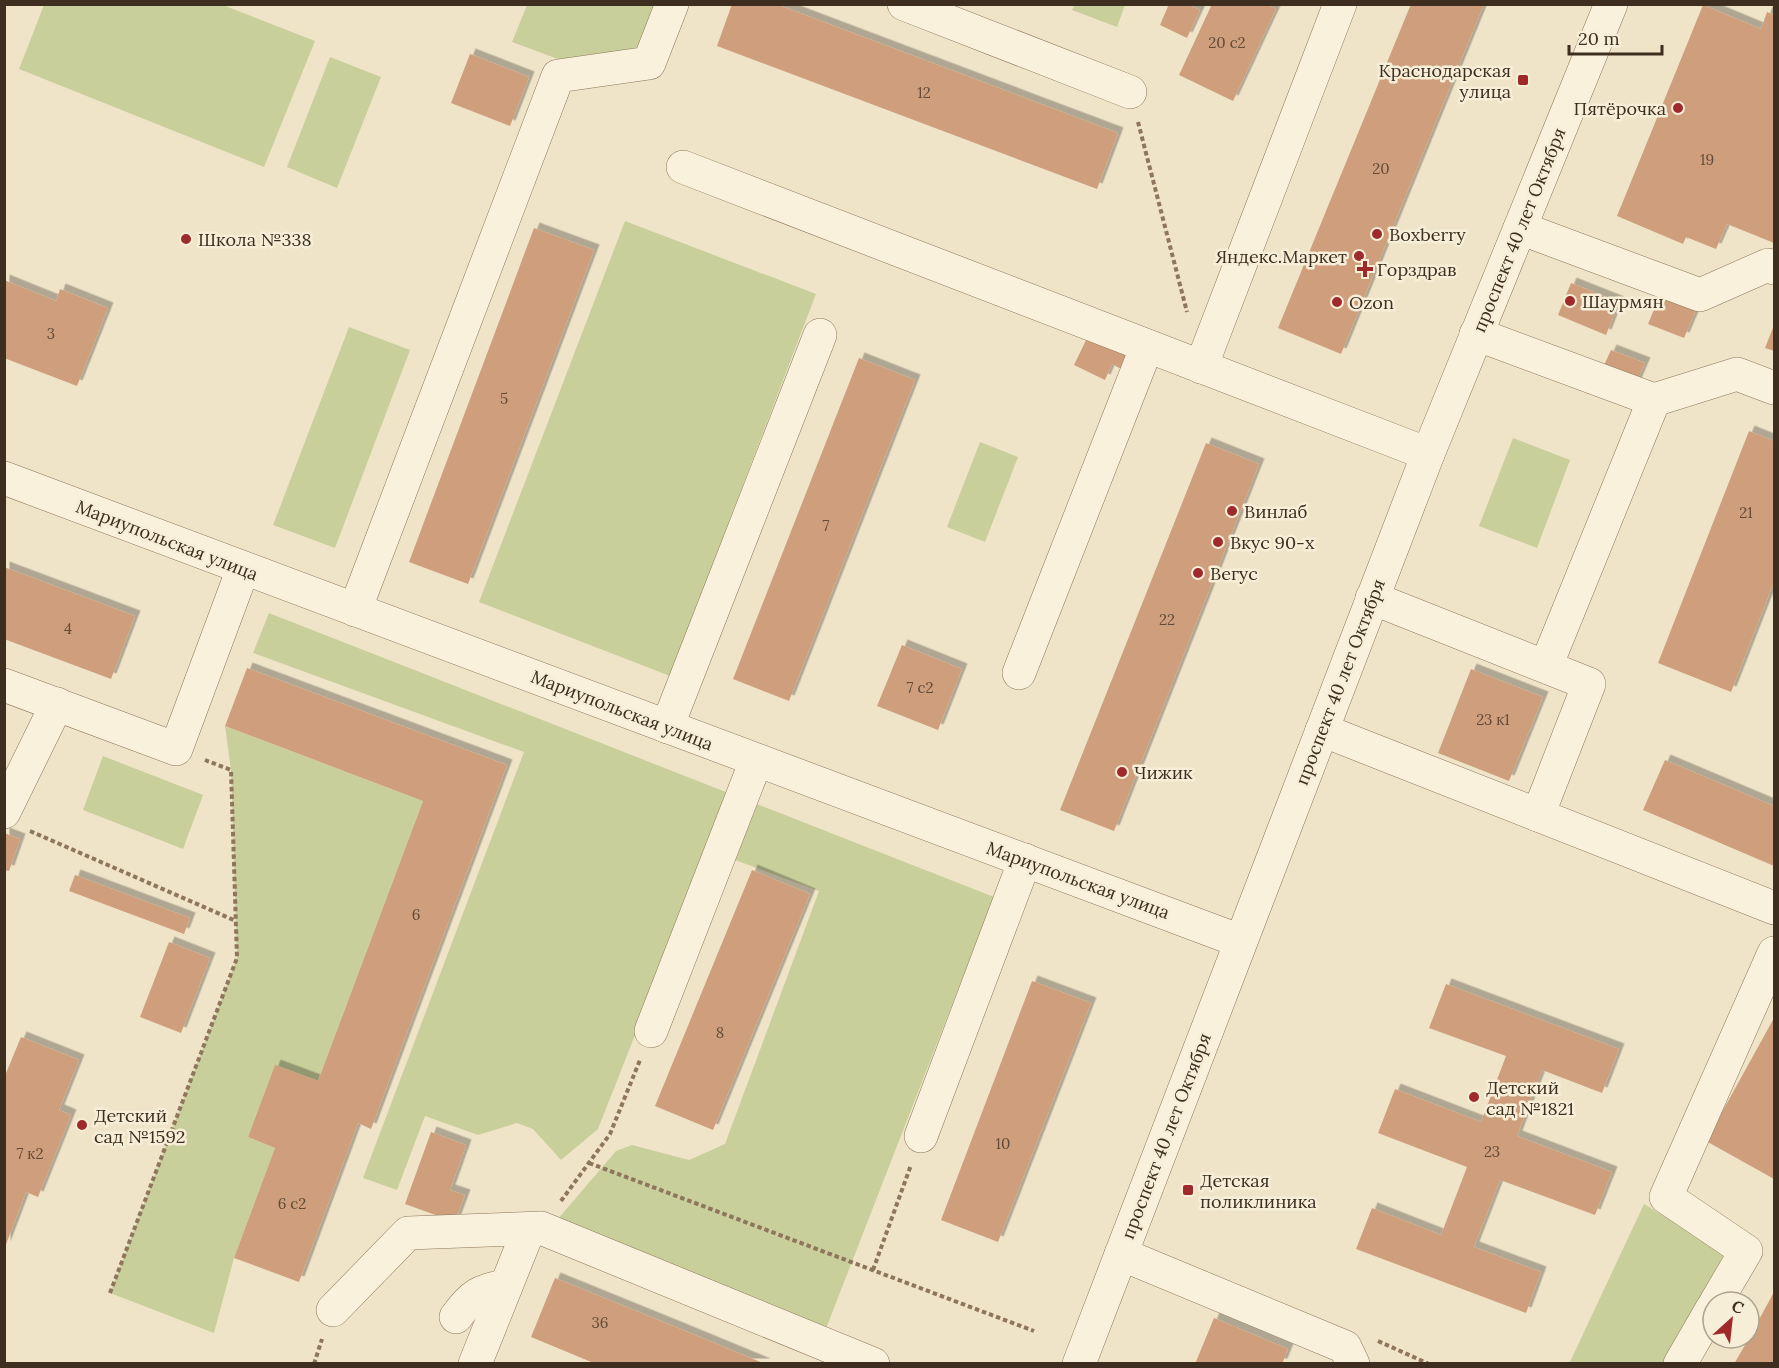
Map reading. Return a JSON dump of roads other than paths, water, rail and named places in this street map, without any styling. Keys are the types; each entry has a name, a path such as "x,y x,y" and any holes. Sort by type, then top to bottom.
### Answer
{"street":[{"path":"356,610 558,76 649,63 672,4"},
{"path":"904,4 1130,92"},
{"path":"1201,367 1340,4"},
{"name":"проспект 40 лет Октября","path":"1079,1364 1428,454 1611,4"},
{"path":"683,167 1428,454"},
{"path":"1520,228 1700,295 1768,265 1774,268"},
{"path":"1476,334 1654,400 1737,374 1774,388"},
{"path":"667,727 820,335"},
{"path":"1019,673 1147,346"},
{"path":"1546,666 1654,400"},
{"name":"Мариупольская улица","path":"4,478 1240,942"},
{"path":"4,685 176,749 243,568"},
{"path":"1372,598 1589,684 1538,815"},
{"path":"15,821 57,704"},
{"path":"1322,730 1774,908"},
{"path":"651,1031 756,761"},
{"path":"921,1136 1025,860"},
{"path":"1723,1290 1746,1251 1666,1197 1774,952"},
{"path":"475,1364 506,1286 535,1228"},
{"path":"333,1310 408,1233 535,1228 873,1364"},
{"path":"1121,1254 1345,1347 1353,1364"},
{"path":"456,1317 466,1302 476,1294 486,1289 506,1286"},
{"path":"1680,1364 1701,1328"}],"place":[{"name":"Краснодарская улица","path":"1523,80"},
{"name":"Пятёрочка","path":"1678,108"},
{"name":"Boxberry","path":"1377,234"},
{"name":"Школа №338","path":"186,239"},
{"name":"Яндекс.Маркет","path":"1359,256"},
{"name":"Горздрав","path":"1365,269"},
{"name":"Шаурмян","path":"1570,301"},
{"name":"Ozon","path":"1337,302"},
{"name":"Винлаб","path":"1232,511"},
{"name":"Вкус 90-х","path":"1218,542"},
{"name":"Вегус","path":"1198,573"},
{"name":"Чижик","path":"1122,772"},
{"name":"Детский сад №1821","path":"1474,1097"},
{"name":"Детский сад №1592","path":"82,1125"},
{"name":"Детская поликлиника","path":"1188,1190"}]}
